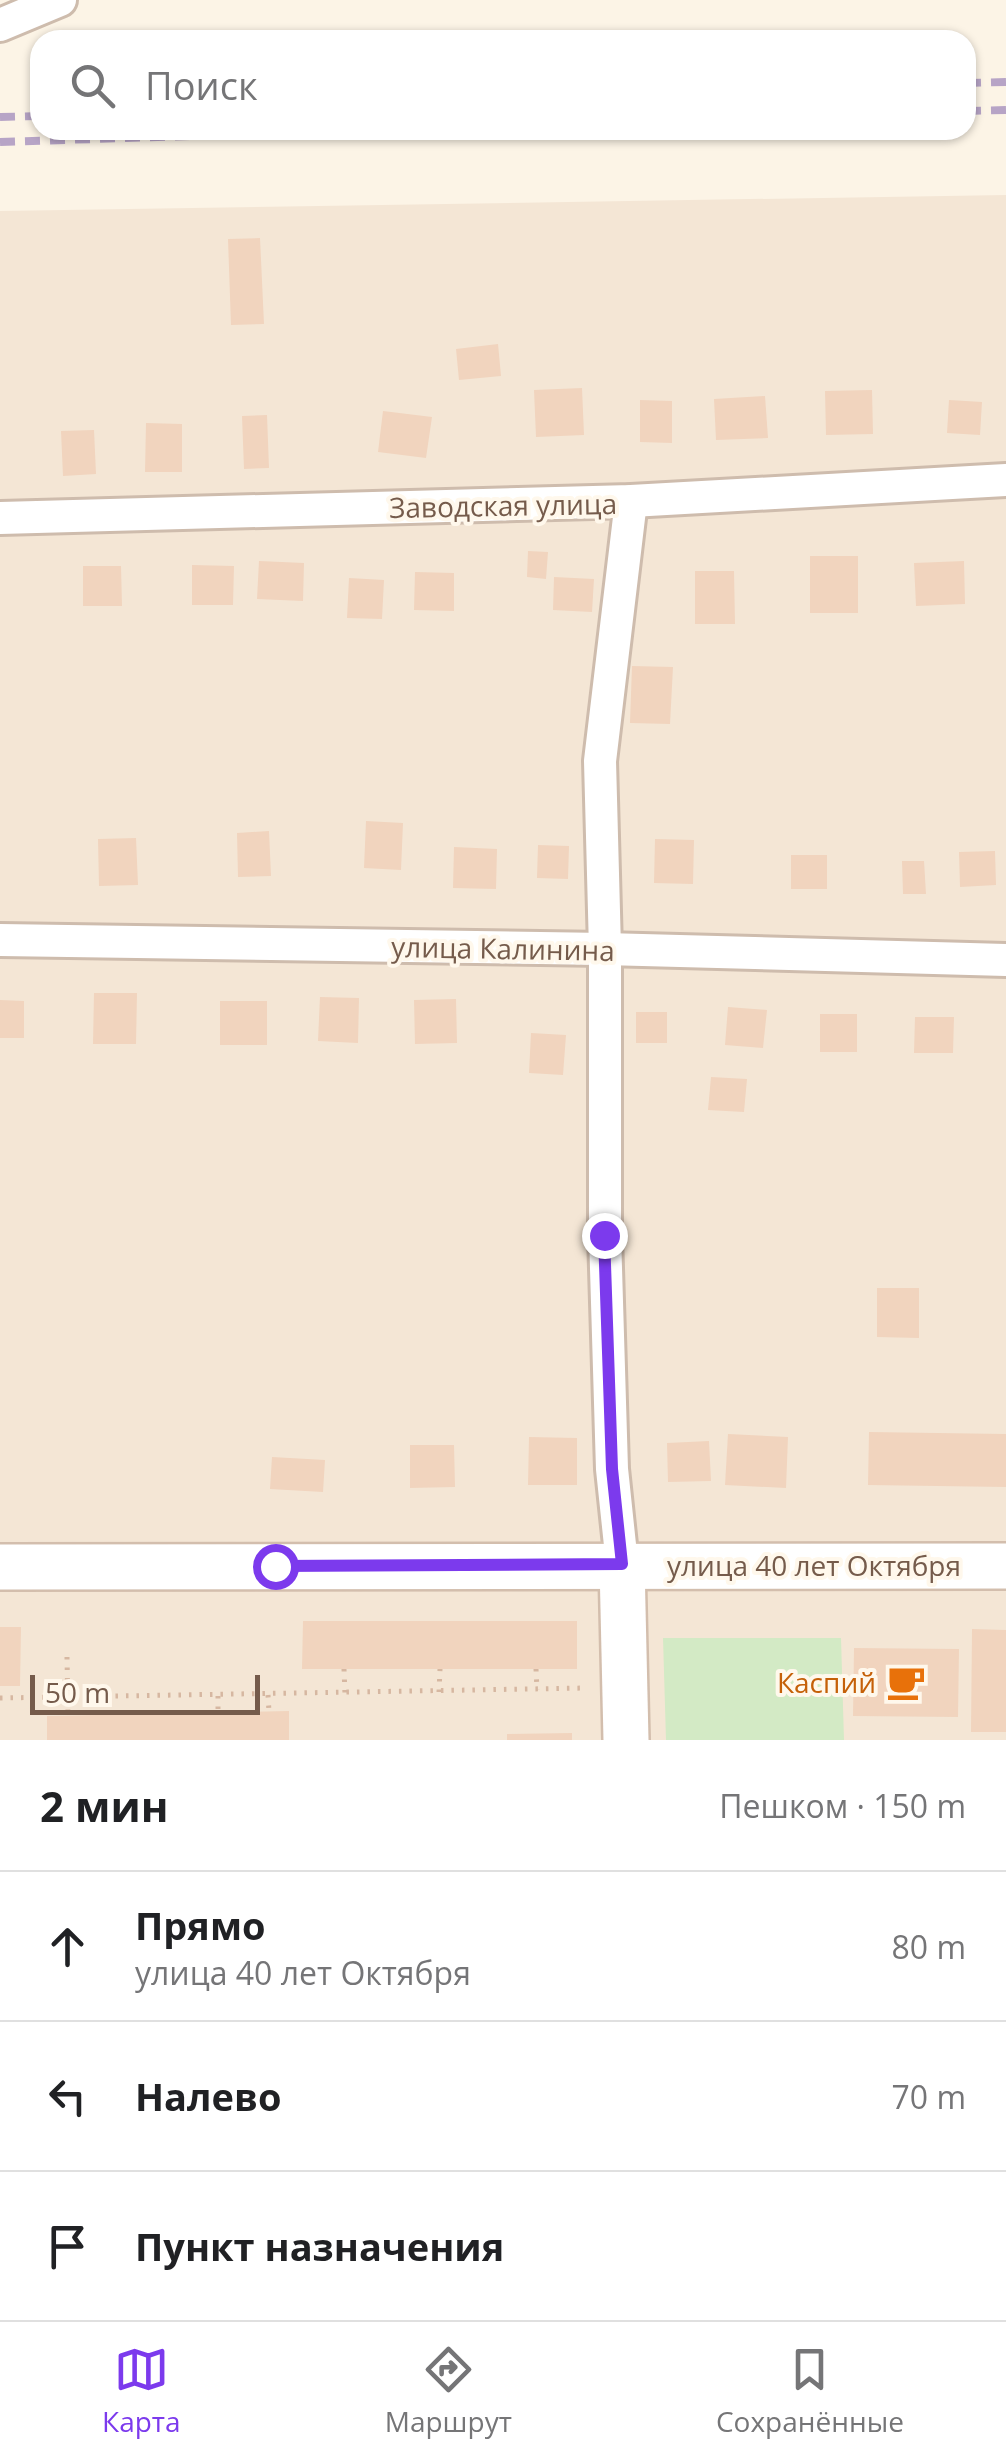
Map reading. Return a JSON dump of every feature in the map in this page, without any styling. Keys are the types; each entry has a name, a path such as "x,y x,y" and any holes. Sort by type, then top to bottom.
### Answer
{"street":[{"path":"0,25 60,0"},
{"name":"Заводская улица","path":"0,518 631,501 1006,480"},
{"path":"626,1740 622,1564 612,1469 604,1235 600,761 631,501"},
{"name":"улица Калинина","path":"0,940 604,949 1006,960"},
{"name":"улица 40 лет Октября","path":"0,1568 1006,1566"}],"path":[{"path":"67,1657 68,1715"},
{"path":"439,1692 440,1669"},
{"path":"536,1669 537,1690"},
{"path":"344,1670 345,1694"},
{"path":"0,1698 625,1688"},
{"path":"218,1696 218,1712"},
{"path":"268,1696 269,1712"}],"shaded area":[{"path":"1006,195 1006,1740 0,1740 0,211"}],"green space":[{"path":"663,1638 841,1638 844,1740 666,1740"}],"building":[{"path":"260,238 264,324 231,325 228,239"},
{"path":"498,344 501,376 459,380 456,349"},
{"path":"582,388 584,435 536,437 534,390"},
{"path":"872,390 873,434 826,435 825,391"},
{"path":"765,396 768,438 716,440 714,399"},
{"path":"640,400 672,401 672,443 640,442"},
{"path":"949,400 982,402 980,435 947,433"},
{"path":"383,411 432,417 426,458 378,452"},
{"path":"267,415 269,468 244,469 242,416"},
{"path":"146,423 182,424 182,472 145,472"},
{"path":"94,430 96,474 63,476 61,431"},
{"path":"528,551 548,552 546,579 527,577"},
{"path":"810,556 858,556 858,613 810,613"},
{"path":"259,561 304,563 303,601 257,599"},
{"path":"964,561 965,604 916,606 914,563"},
{"path":"192,565 234,566 233,605 192,605"},
{"path":"83,566 121,566 122,606 83,606"},
{"path":"695,571 734,571 735,624 695,624"},
{"path":"415,572 454,573 454,611 414,610"},
{"path":"554,577 594,579 592,612 553,610"},
{"path":"349,578 384,580 382,619 347,618"},
{"path":"632,666 673,667 670,724 630,723"},
{"path":"366,821 403,823 401,870 364,868"},
{"path":"269,831 271,876 238,877 237,833"},
{"path":"136,838 138,885 99,886 98,839"},
{"path":"655,839 694,840 693,884 654,883"},
{"path":"538,845 569,846 568,879 537,878"},
{"path":"454,847 497,849 496,889 453,888"},
{"path":"995,851 996,885 960,887 959,852"},
{"path":"791,855 827,855 827,889 791,889"},
{"path":"902,861 924,861 926,894 903,894"},
{"path":"94,993 137,993 136,1044 93,1044"},
{"path":"320,997 359,998 358,1043 318,1041"},
{"path":"456,999 457,1043 415,1044 414,1000"},
{"path":"0,1000 24,1001 24,1038 0,1038"},
{"path":"220,1001 267,1001 267,1045 220,1045"},
{"path":"728,1007 767,1010 763,1048 725,1045"},
{"path":"636,1012 667,1012 667,1043 636,1043"},
{"path":"820,1014 857,1014 857,1052 820,1052"},
{"path":"915,1017 954,1017 953,1053 914,1053"},
{"path":"531,1033 566,1035 563,1075 529,1073"},
{"path":"711,1077 747,1079 744,1112 708,1110"},
{"path":"877,1288 919,1288 919,1338 877,1337"},
{"path":"869,1432 1006,1434 1006,1487 868,1485"},
{"path":"728,1434 788,1437 786,1488 725,1485"},
{"path":"529,1437 577,1438 577,1485 528,1485"},
{"path":"709,1441 711,1481 668,1482 667,1443"},
{"path":"410,1445 454,1445 455,1487 410,1488"},
{"path":"272,1457 325,1460 323,1492 270,1489"},
{"path":"303,1621 577,1621 577,1669 302,1669"},
{"path":"0,1627 21,1627 20,1686 0,1686"},
{"path":"972,1629 1006,1630 1006,1732 971,1732"},
{"name":"Каспий","path":"854,1648 959,1649 958,1717 853,1716"},
{"path":"289,1711 289,1740 47,1740 47,1716"},
{"path":"572,1733 572,1740 507,1740 507,1734"}],"railway":[{"path":"976,83 1006,82"},
{"path":"976,111 1006,110"},
{"path":"0,117 30,116"},
{"path":"0,142 63,140"}],"place":[{"name":"Каспий","path":"906,1682"}],"route":[{"path":"275,1566 622,1564 612,1469 604,1235"}]}
